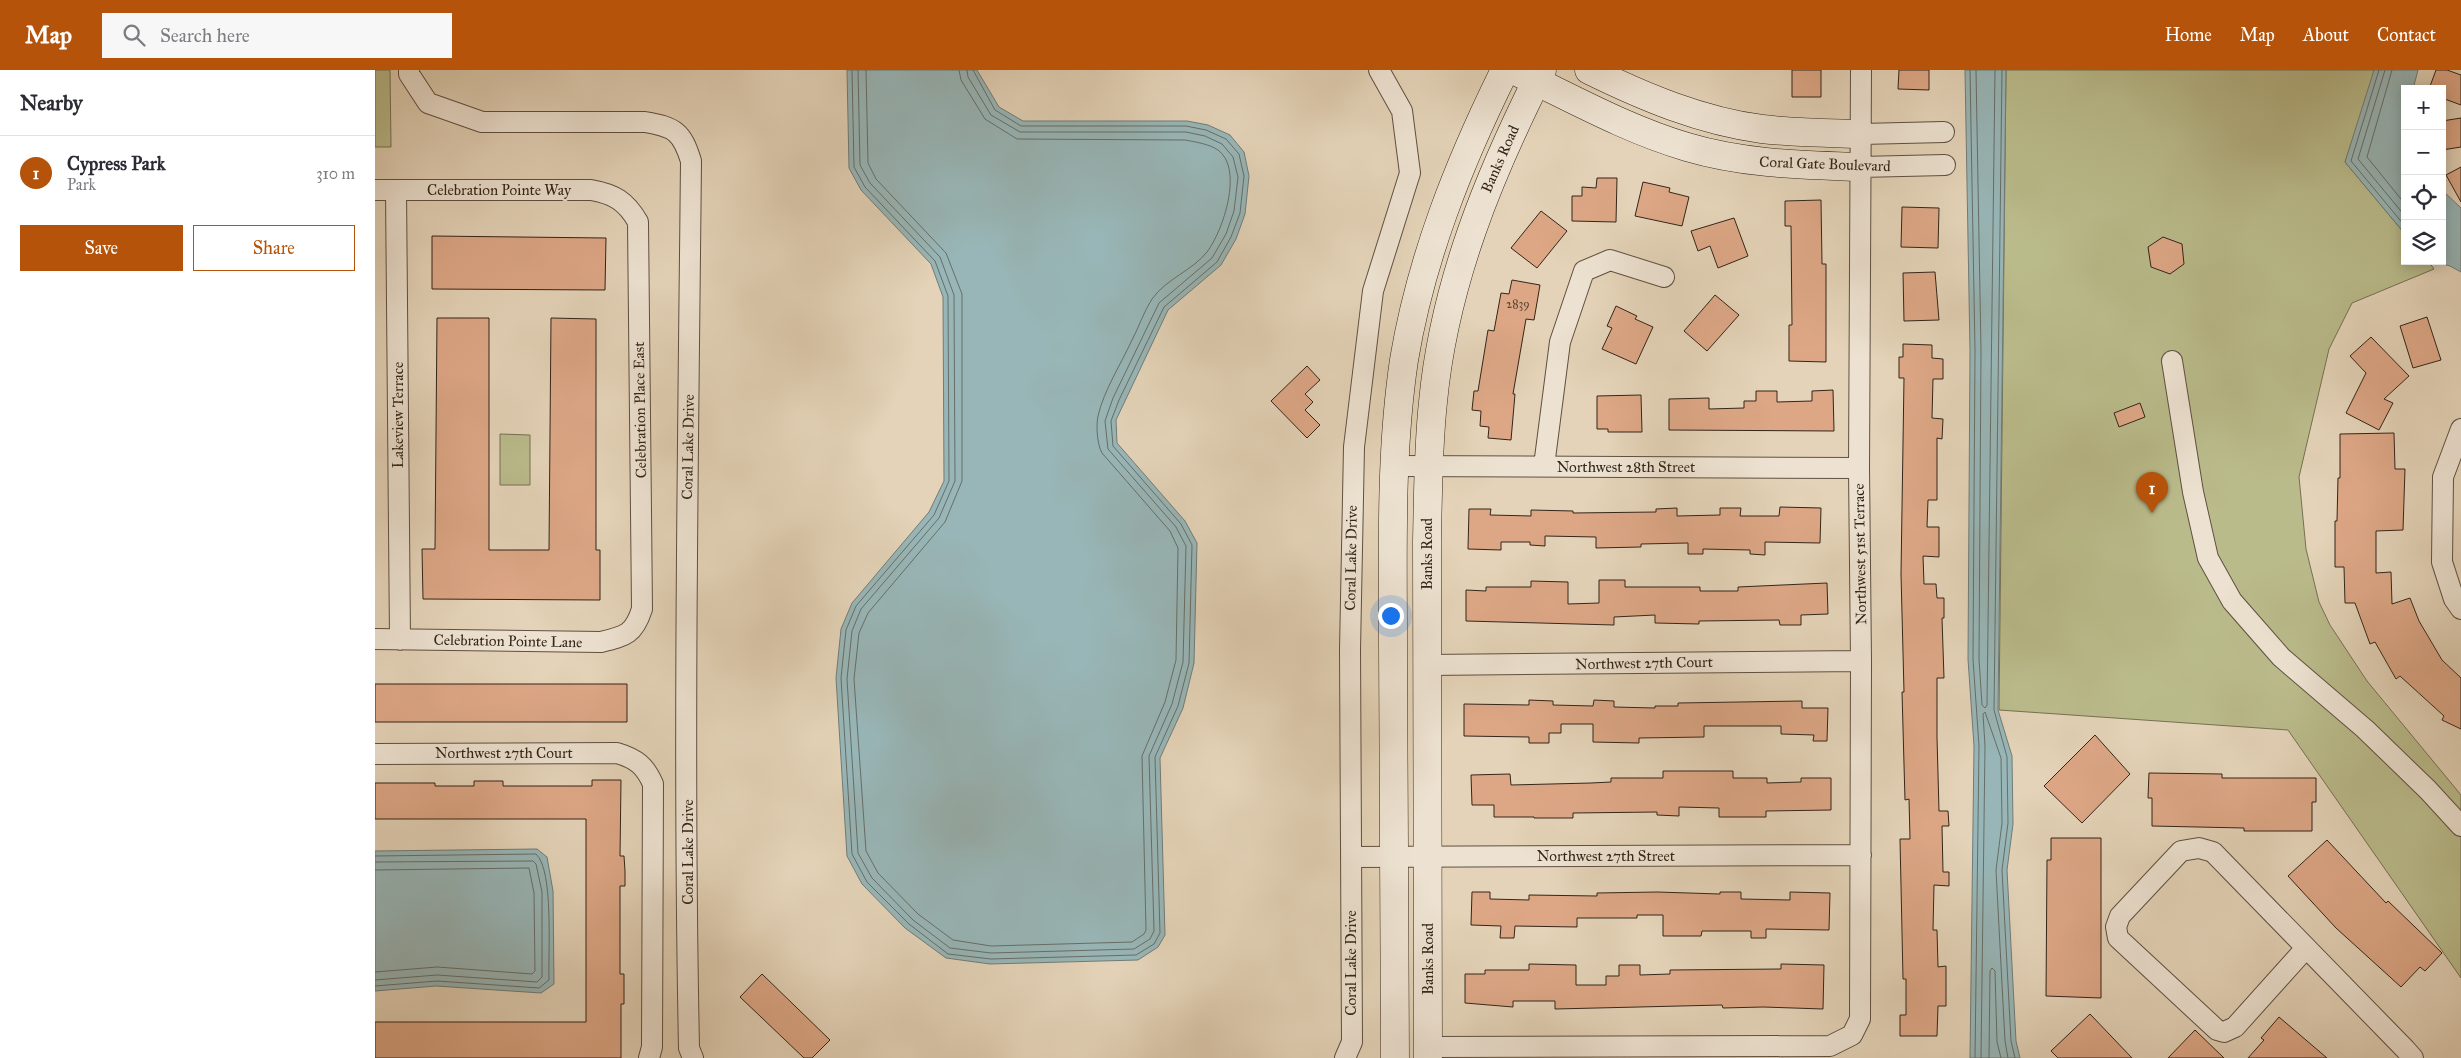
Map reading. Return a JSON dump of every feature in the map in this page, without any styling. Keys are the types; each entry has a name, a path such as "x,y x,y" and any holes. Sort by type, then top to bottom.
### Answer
{"street":[{"name":"Coral Lake Drive","path":"409,70 409,74 428,103 482,122 645,122 666,125 684,140 691,161 687,577 688,979 689,1048 693,1058"},
{"name":"Coral Lake Drive","path":"1345,1058 1352,1042 1350,650 1354,447 1373,291 1410,173 1402,111 1379,70"},
{"path":"1395,1058 1394,466 1397,420 1403,368 1417,299 1451,188 1474,132 1505,70"},
{"name":"Coral Gate Boulevard","path":"1589,70 1641,95 1730,123 1790,131 1861,134 1944,132"},
{"name":"Northwest 51st Terrace","path":"1428,1052 1830,1046 1852,1035 1860,1019 1861,661 1859,468 1861,70"},
{"name":"Coral Gate Boulevard","path":"1530,74 1629,126 1695,149 1750,161 1785,165 1860,167 1945,165"},
{"name":"Banks Road","path":"1428,1052 1428,467 1433,401 1443,338 1457,276 1475,216 1530,74"},
{"name":"Celebration Pointe Way","path":"375,190 591,190 609,193 621,199"},
{"name":"Lakeview Terrace","path":"397,190 400,640"},
{"name":"Celebration Place East","path":"621,199 637,222 642,609 637,626"},
{"path":"1544,466 1560,342 1584,271 1610,260 1664,278"},
{"path":"2172,360 2193,492 2208,558 2232,601 2281,657 2365,728 2428,790 2461,826"},
{"path":"2461,429 2443,477 2442,562 2454,599 2461,610"},
{"name":"Northwest 28th Street","path":"1394,466 1859,468"},
{"name":"Celebration Pointe Lane","path":"375,639 601,642 621,637 637,626"},
{"name":"Northwest 27th Court","path":"1427,665 1861,661"},
{"name":"Northwest 27th Court","path":"375,754 617,753 633,758 645,768 653,784 652,1047 649,1058"},
{"path":"2306,948 2235,1026 2225,1032 2217,1030 2118,938 2116,927 2120,916 2181,852 2199,848 2213,852 2413,1058"},
{"name":"Northwest 27th Street","path":"1351,857 1861,855"}],"green space":[{"path":"375,70 390,70 391,147 375,147"},
{"path":"2006,70 2377,70 2345,162 2401,229 2401,265 2431,265 2434,269 2352,303 2329,349 2299,477 2306,549 2319,602 2330,625 2367,681 2461,795 2461,978 2288,730 1999,710"},
{"path":"500,434 530,435 530,485 500,485"}],"water":[{"path":"847,70 977,70 999,107 1023,121 1187,121 1208,125 1230,135 1244,152 1249,176 1245,214 1236,239 1221,265 1168,310 1116,420 1117,443 1185,521 1197,543 1194,663 1183,708 1160,758 1165,935 1158,947 1138,960 990,964 946,958 905,928 862,884 847,856 836,678 841,629 852,603 929,512 944,481 943,297 931,264 861,190 849,168"},
{"path":"1965,70 2006,70 1998,710 2012,756 2013,824 2007,870 2016,1041 2020,1058 1970,1058 1974,746 1968,659 1970,351"},
{"path":"2374,70 2418,70 2414,85 2401,85 2401,229 2345,162"},
{"path":"2446,194 2461,208 2461,272 2446,265"},
{"path":"537,849 547,857 553,891 554,984 541,993 436,986 375,991 375,851"}],"building":[{"path":"1792,70 1821,70 1821,97 1792,97"},
{"path":"1899,70 1929,70 1929,90 1898,89"},
{"path":"2436,70 2447,70 2461,75 2461,105 2446,99 2446,85 2430,85"},
{"path":"2461,118 2461,147 2446,149 2446,120"},
{"path":"2461,167 2461,202 2446,175"},
{"path":"1597,178 1617,178 1616,222 1572,221 1572,196 1582,196 1582,187 1596,188"},
{"path":"1643,182 1670,188 1669,192 1689,197 1682,226 1635,216"},
{"path":"1821,200 1822,264 1826,264 1826,362 1789,361 1789,325 1792,325 1791,226 1785,226 1785,201"},
{"path":"1902,207 1939,208 1938,248 1901,247"},
{"path":"1541,211 1567,231 1537,268 1511,248"},
{"path":"1734,218 1748,256 1718,268 1710,246 1698,251 1691,231"},
{"path":"432,236 606,238 605,290 432,289"},
{"path":"2163,237 2182,244 2184,264 2170,274 2151,267 2148,247"},
{"path":"1935,272 1939,320 1904,321 1903,273"},
{"path":"1512,280 1540,285 1534,320 1526,319 1513,394 1515,394 1511,440 1488,438 1489,427 1480,426 1481,411 1472,410 1474,391 1478,391 1488,330 1494,331 1501,293 1509,294"},
{"path":"1715,295 1739,315 1707,351 1684,331"},
{"path":"1616,306 1637,316 1635,319 1653,327 1636,364 1602,349 1612,328 1607,326"},
{"path":"2427,317 2441,360 2413,368 2400,326"},
{"path":"437,318 489,318 489,550 549,550 551,318 596,319 596,550 600,550 600,600 423,599 422,549 435,549"},
{"path":"2371,337 2409,376 2384,399 2393,403 2379,430 2346,413 2366,373 2350,356"},
{"path":"1903,344 1932,345 1932,358 1943,359 1943,379 1933,379 1932,418 1943,419 1942,439 1937,438 1937,500 1928,500 1927,527 1939,527 1939,557 1923,556 1924,584 1936,584 1937,598 1944,598 1944,618 1942,618 1944,678 1937,678 1937,737 1939,811 1948,811 1949,826 1942,826 1943,872 1949,872 1949,886 1934,885 1933,930 1937,930 1938,967 1946,966 1946,1006 1938,1006 1937,1036 1900,1036 1900,1015 1906,1015 1906,979 1903,979 1900,839 1910,839 1909,799 1905,800 1902,692 1904,692 1901,574 1904,378 1899,378 1899,357 1903,357"},
{"path":"1307,366 1320,380 1305,394 1313,402 1305,410 1320,425 1307,438 1271,401"},
{"path":"1833,390 1834,431 1669,430 1669,399 1709,398 1709,409 1744,408 1744,401 1756,401 1756,391 1777,391 1777,402 1812,401 1812,391"},
{"path":"1641,395 1642,432 1608,432 1608,429 1597,429 1597,396"},
{"path":"2140,403 2145,417 2119,427 2114,413"},
{"path":"2394,433 2395,469 2405,469 2403,530 2376,531 2376,573 2391,572 2392,604 2410,598 2419,621 2442,660 2461,678 2461,729 2442,720 2444,716 2400,676 2396,679 2375,642 2370,644 2355,603 2345,603 2344,567 2335,567 2335,521 2337,521 2338,478 2340,478 2340,434"},
{"path":"1780,507 1821,508 1820,543 1765,542 1765,555 1750,554 1750,550 1703,549 1703,554 1688,554 1688,543 1641,544 1641,547 1596,548 1596,537 1545,536 1545,546 1530,545 1530,542 1501,542 1501,550 1468,549 1469,509 1491,509 1490,515 1531,516 1531,510 1573,511 1573,513 1656,512 1656,509 1677,508 1677,516 1720,515 1720,508 1741,508 1740,516 1779,516"},
{"path":"1599,580 1625,580 1625,587 1700,587 1700,591 1738,591 1738,587 1827,583 1828,614 1801,615 1801,625 1780,625 1779,620 1699,621 1699,624 1655,623 1655,615 1614,617 1614,625 1466,621 1466,590 1486,591 1486,587 1531,587 1531,581 1568,582 1568,604 1599,603"},
{"path":"375,684 627,684 627,722 375,722"},
{"path":"1529,700 1553,701 1553,705 1593,706 1594,700 1614,701 1614,707 1655,708 1655,706 1678,706 1678,703 1802,701 1802,708 1828,708 1827,741 1813,741 1814,735 1781,734 1781,726 1704,726 1704,737 1639,738 1639,743 1593,742 1593,724 1561,724 1561,733 1549,733 1549,743 1529,743 1529,737 1464,736 1464,704 1529,705"},
{"path":"2095,735 2130,774 2082,823 2044,786"},
{"path":"1663,771 1733,771 1733,778 1767,778 1767,783 1801,782 1801,778 1831,778 1831,810 1766,811 1766,817 1719,817 1719,808 1679,807 1679,816 1657,815 1657,812 1573,813 1573,818 1534,818 1494,817 1494,805 1472,805 1471,775 1510,774 1511,785 1611,782 1611,778 1663,778"},
{"path":"2149,773 2222,774 2222,778 2316,778 2316,802 2312,802 2312,831 2244,831 2244,828 2152,826 2152,798 2148,798"},
{"path":"592,780 621,780 620,856 624,856 625,886 620,886 620,974 624,974 624,1004 621,1004 621,1058 375,1058 375,1022 586,1022 586,819 375,819 375,783 435,783 435,786 474,786 474,781 503,781 503,786 592,786"},
{"path":"2051,838 2101,838 2101,998 2046,996 2047,860 2051,860"},
{"path":"2327,840 2386,903 2388,901 2442,953 2425,971 2420,967 2401,987 2336,928 2288,876"},
{"path":"1472,892 1490,892 1490,899 1529,900 1529,895 1597,896 1597,893 1720,894 1720,892 1741,892 1741,899 1790,900 1790,892 1830,893 1829,930 1766,929 1766,938 1751,938 1751,931 1702,931 1701,936 1663,936 1663,915 1637,915 1637,918 1577,918 1577,927 1515,926 1514,938 1500,938 1501,926 1471,925"},
{"path":"1529,964 1576,965 1576,985 1606,985 1606,976 1619,976 1619,965 1640,965 1640,975 1670,974 1670,970 1781,969 1781,964 1824,965 1823,1009 1723,1008 1722,1005 1555,1009 1555,1001 1513,1001 1513,1007 1465,1003 1465,974 1485,974 1485,970 1529,970"},
{"path":"762,974 830,1040 812,1058 804,1058 740,997"},
{"path":"2090,1014 2132,1058 2058,1058 2051,1051"},
{"path":"2279,1017 2327,1058 2248,1058 2264,1040 2261,1038"},
{"path":"2195,1030 2224,1058 2168,1058"}],"place":[{"name":"Cypress Park","path":"2152,513"}]}
